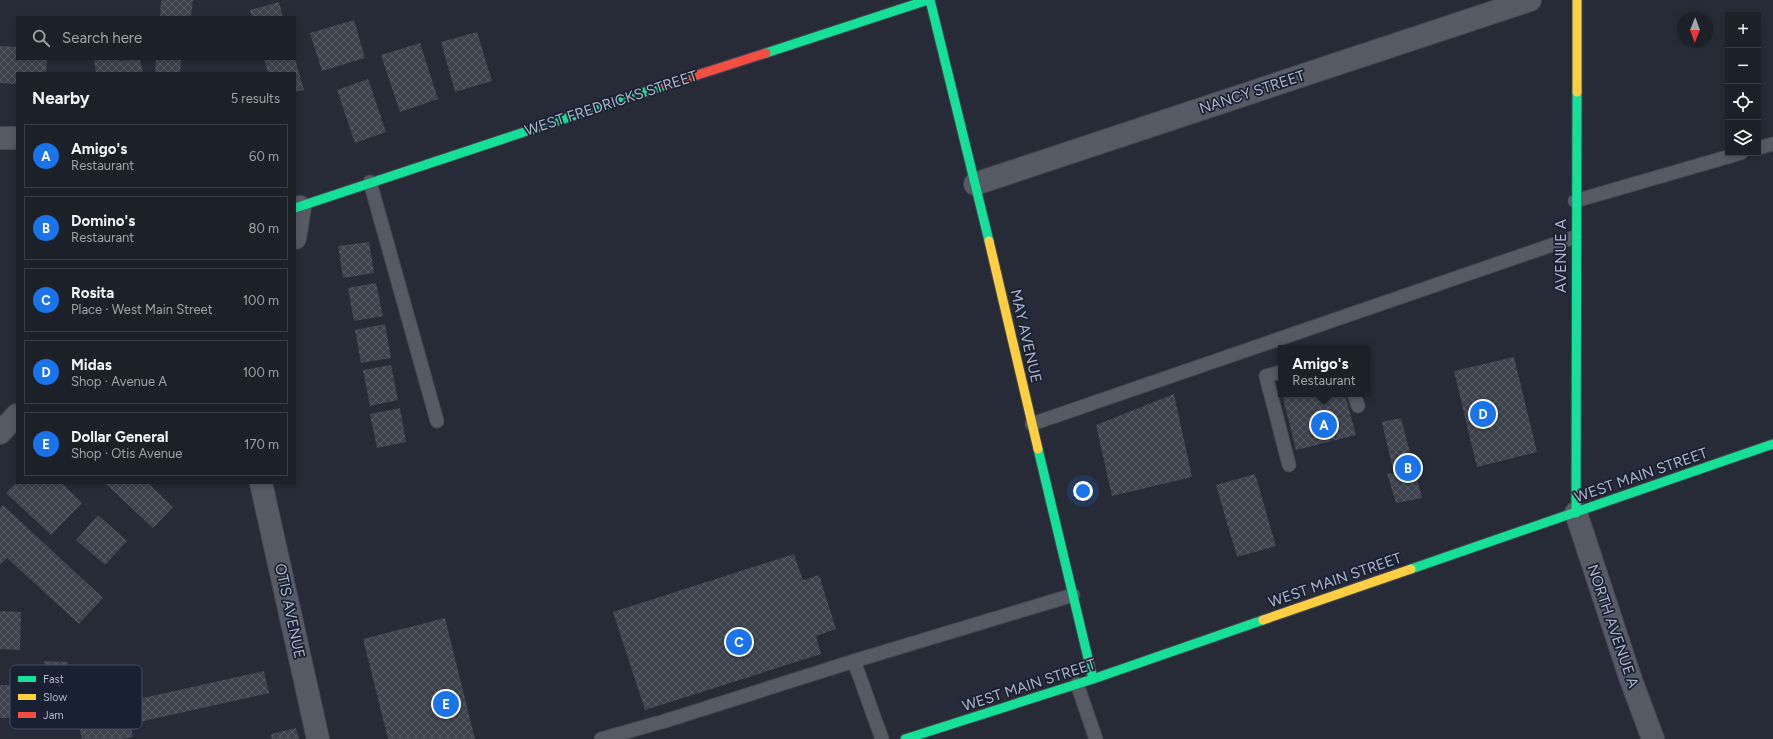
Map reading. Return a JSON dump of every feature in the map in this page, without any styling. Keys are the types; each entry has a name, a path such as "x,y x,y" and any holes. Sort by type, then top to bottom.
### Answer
{"street":[{"name":"WEST FREDRICKS STREET","path":"297,207 929,0"},
{"name":"MAY AVENUE","path":"929,0 975,184 1092,679"},
{"name":"NANCY STREET","path":"975,184 1530,0"},
{"name":"AVENUE A","path":"1576,513 1575,201 1577,0"},
{"path":"0,138 16,138"},
{"path":"296,222 297,207"},
{"path":"0,433 16,416"},
{"name":"WEST MAIN STREET","path":"905,739 1092,679 1773,444"},
{"name":"OTIS AVENUE","path":"261,484 318,739"},
{"name":"NORTH AVENUE A","path":"1576,513 1631,680 1653,739"}],"lane":[{"path":"1761,147 1773,144"},
{"path":"1575,201 1732,156"},
{"path":"370,182 437,421"},
{"path":"1032,424 1575,236"},
{"path":"1278,373 1266,376 1289,465"},
{"path":"601,739 665,721 854,661 1073,595"},
{"path":"854,661 882,739"},
{"path":"1077,684 1096,739"}],"building":[{"path":"161,0 193,0 191,16 160,16"},
{"path":"279,2 283,16 252,16 250,10"},
{"path":"354,20 365,58 322,71 310,33"},
{"path":"477,32 492,81 455,92 441,42"},
{"path":"420,43 438,99 400,112 381,55"},
{"path":"0,46 16,47 16,60 47,60 46,72 16,72 16,84 0,83"},
{"path":"94,60 140,60 143,72 96,72"},
{"path":"156,60 181,60 180,72 155,72"},
{"path":"264,60 295,60 304,90 296,92 296,72 268,72"},
{"path":"368,79 386,132 355,143 337,90"},
{"path":"369,242 374,273 343,278 338,246"},
{"path":"376,283 383,316 354,321 348,288"},
{"path":"385,324 391,358 361,363 355,330"},
{"path":"1514,357 1537,452 1477,467 1454,371"},
{"path":"391,365 398,400 370,406 363,370"},
{"path":"1174,394 1192,477 1112,496 1096,425"},
{"path":"1283,397 1346,397 1356,435 1296,450"},
{"path":"400,408 406,442 377,448 370,414"},
{"path":"1401,418 1422,498 1396,503 1387,473 1394,474 1382,422"},
{"path":"1255,474 1276,546 1237,557 1216,485"},
{"path":"16,483 63,484 82,503 51,535 6,493"},
{"path":"106,484 149,484 173,507 153,528"},
{"path":"3,505 103,598 79,624 7,558 0,565 0,508"},
{"path":"98,515 127,541 105,565 76,540"},
{"path":"794,554 803,580 819,575 836,629 816,636 821,654 645,710 613,612"},
{"path":"0,611 21,612 20,650 0,649"},
{"path":"445,618 475,739 388,739 363,639"},
{"path":"44,661 68,662 68,665 44,665"},
{"path":"264,671 269,693 142,721 142,698"},
{"path":"0,685 10,685 10,718 0,718"},
{"path":"296,728 299,739 272,739 271,734"},
{"path":"80,729 131,729 133,737 122,739 82,739"}],"traffic: fast":[{"path":"766,53 928,0"},
{"path":"930,0 989,241"},
{"path":"296,208 666,85"},
{"path":"1576,513 1577,92"},
{"path":"1411,569 1773,444"},
{"path":"1038,449 1093,679"},
{"path":"905,739 1093,679 1263,620"}],"traffic: slow":[{"path":"1577,0 1577,92"},
{"path":"989,241 1038,449"},
{"path":"1263,620 1411,569"}],"traffic: jam":[{"path":"666,85 766,53"}],"place":[{"name":"Midas","path":"1483,414"},
{"name":"Amigo's","path":"1324,425"},
{"name":"Domino's","path":"1408,468"},
{"name":"Rosita","path":"739,642"},
{"name":"Dollar General","path":"446,704"}]}
